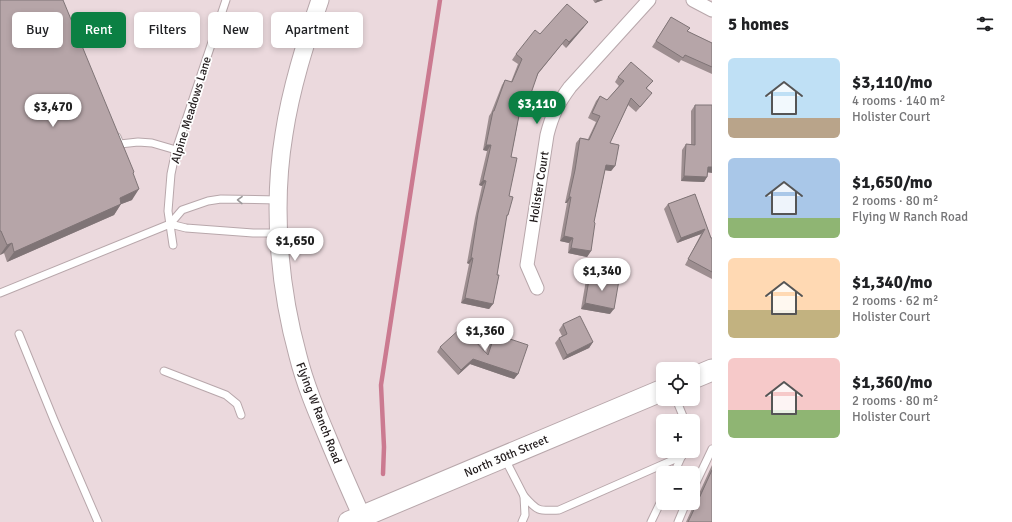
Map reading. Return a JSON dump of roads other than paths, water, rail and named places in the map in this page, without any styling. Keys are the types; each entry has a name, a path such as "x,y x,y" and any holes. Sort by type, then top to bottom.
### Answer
{"main road":[{"path":"700,375 712,370"},
{"name":"North 30th Street","path":"356,519 656,393"}],"street":[{"name":"Flying W Ranch Road","path":"320,0 293,86 284,134 279,178 279,233 281,262 286,304 298,356 312,400 347,483 356,519"},
{"name":"Holister Court","path":"537,288 527,265 547,135 551,118 560,101 570,87 649,0"},
{"path":"693,0 712,10"}],"lane":[{"name":"Alpine Meadows Lane","path":"173,245 168,211 170,182 176,150 226,0"},
{"path":"114,129 120,144 138,142 152,143 176,150"},
{"path":"0,293 170,224 182,210 208,201 279,200"},
{"path":"170,224 186,228 279,233"},
{"path":"19,334 98,522"},
{"path":"164,371 226,395 237,404 241,415"},
{"path":"700,474 712,449"},
{"path":"504,457 524,496 532,505 541,511 559,510 674,458"},
{"path":"522,522 525,515 524,496"},
{"path":"644,522 652,520 657,510"},
{"path":"678,522 683,510"}],"waterway":[{"path":"383,474 384,447 381,385 440,0"}]}
